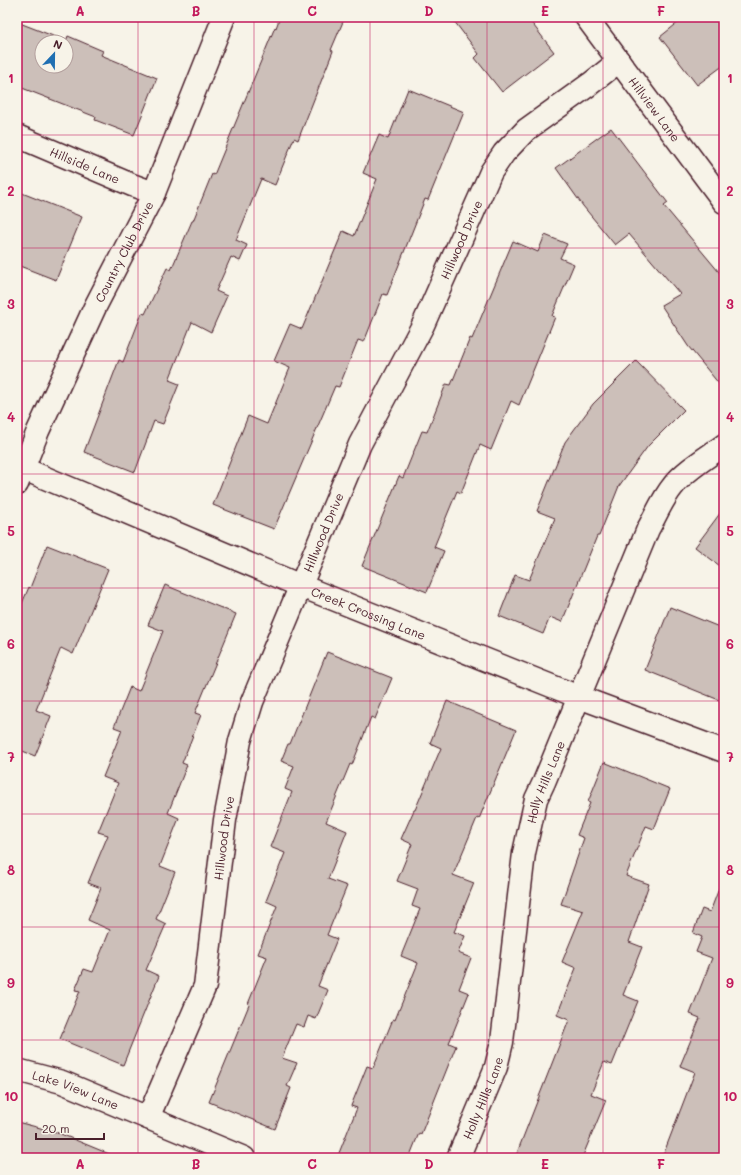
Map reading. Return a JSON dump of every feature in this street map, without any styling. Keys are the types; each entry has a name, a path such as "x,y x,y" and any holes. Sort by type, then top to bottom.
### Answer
{"street":[{"name":"Country Club Drive","path":"19,473 95,307 154,193 224,17"},
{"name":"Hillview Lane","path":"586,17 724,202"},
{"name":"Hillwood Drive","path":"148,1118 206,986 225,820 240,741 252,702 360,444 423,325 492,172 504,153 526,130 620,61"},
{"name":"Hillside Lane","path":"17,136 154,193"},
{"name":"Holly Hills Lane","path":"458,1158 496,1067 502,1042 524,852 536,799 648,529 659,508 673,485 694,466 724,445"},
{"name":"Creek Crossing Lane","path":"19,473 579,697 724,751"},
{"name":"Lake View Lane","path":"17,1070 62,1082 244,1158"}],"building":[{"path":"280,17 345,17 331,50 333,51 298,140 294,138 275,185 261,179 236,240 247,245 240,261 231,257 216,291 227,296 211,332 192,322 169,380 179,384 163,424 154,421 135,472 84,452 119,360 123,362 142,313 145,314 167,268 171,270 212,174 214,175"},
{"path":"451,17 527,17 554,52 502,92 475,58 479,54"},
{"path":"685,17 724,17 724,65 697,85 660,37"},
{"path":"17,22 48,34 34,34 34,74 74,74 74,39 103,51 101,55 157,78 134,135 95,120 96,117 17,86"},
{"path":"408,89 464,112 428,200 425,199 387,295 383,294 364,342 358,340 339,387 335,386 274,529 213,505 248,416 267,424 290,368 274,361 290,324 302,329 343,231 354,236 377,179 363,173 379,135 388,139"},
{"path":"611,128 668,203 664,206 724,278 724,390 688,346 661,305 680,294 629,234 615,245 583,206 556,168"},
{"path":"17,191 82,217 56,280 17,265"},
{"path":"545,235 567,244 560,258 574,264 552,316 555,317 519,405 511,401 491,450 480,445 461,493 457,491 434,547 444,551 427,592 362,566 399,476 403,478 422,431 427,432 446,384 451,385 513,241 538,252"},
{"path":"636,361 684,410 648,446 619,486 562,622 550,617 543,634 499,616 515,575 529,580 555,518 537,511 565,442 593,404"},
{"path":"724,508 724,569 695,547"},
{"path":"47,545 108,569 73,654 61,648 36,710 51,716 35,756 20,750 18,755 17,615 29,587 30,588"},
{"path":"165,585 236,614 195,713 201,715 182,763 187,765 168,813 179,818 160,866 175,872 156,919 166,924 146,970 159,976 123,1065 60,1039 80,991 75,990 84,969 93,972 110,930 88,920 101,888 88,883 108,835 98,832 118,783 103,777 122,730 114,727 130,687 139,691 163,631 148,625"},
{"path":"670,607 724,629 724,702 645,670"},
{"path":"327,652 392,678 375,719 371,717 352,765 350,764 326,822 347,831 328,879 347,886 327,935 337,939 318,986 328,990 316,1019 308,1016 304,1027 296,1024 282,1058 297,1063 287,1086 291,1088 275,1129 209,1102 267,957 258,954 277,906 266,901 285,853 270,847 292,792 285,789 294,766 281,761 288,744 290,744"},
{"path":"447,701 516,730 479,819 477,818 453,875 474,883 454,932 465,936 458,953 471,958 459,989 469,993 449,1043 456,1046 421,1134 419,1133 409,1158 337,1158 357,1108 351,1106 367,1066 373,1068 393,1019 395,1020 418,963 401,956 420,909 412,906 418,889 397,881 412,844 401,839 441,748 430,743"},
{"path":"604,762 670,789 654,829 646,826 626,876 649,884 629,942 642,947 623,995 638,1001 612,1065 604,1062 591,1094 606,1100 582,1158 515,1158 569,1020 557,1015 576,968 562,962 583,911 561,904 584,838 577,835"},
{"path":"723,878 724,1158 662,1158 695,1072 680,1066 700,1018 690,1014 712,958 696,952 702,937 693,933 702,909 710,912"},
{"path":"17,1122 56,1132 119,1158 17,1158"}]}
